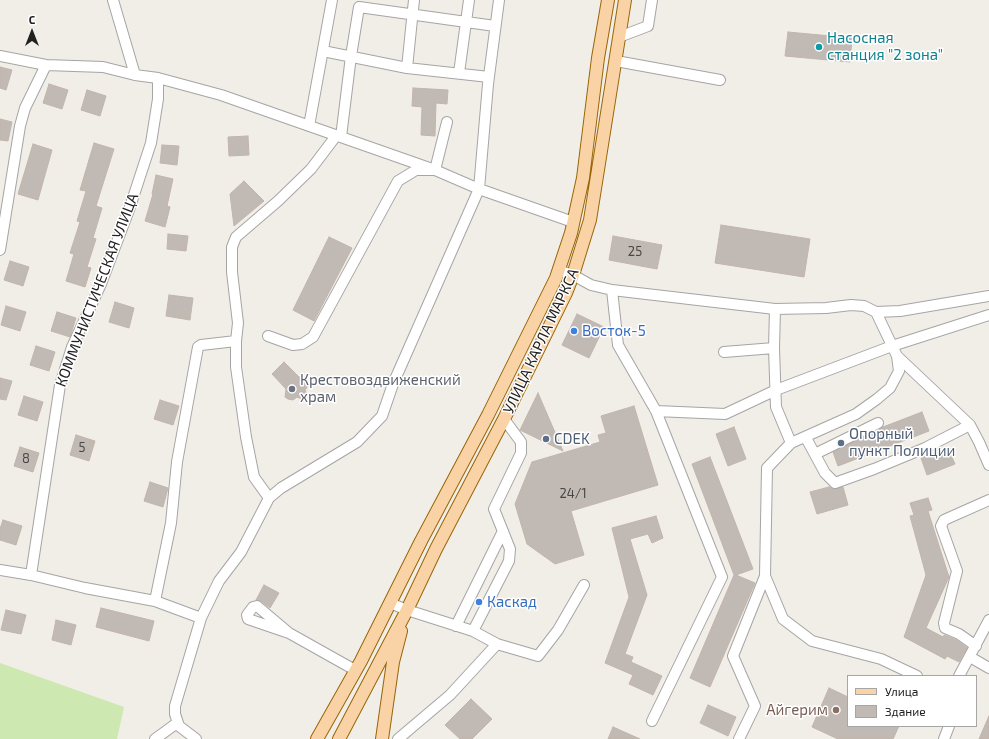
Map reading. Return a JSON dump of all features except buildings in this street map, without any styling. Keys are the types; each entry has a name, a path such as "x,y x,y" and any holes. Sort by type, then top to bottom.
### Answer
{"main road":[{"name":"УЛИЦА КАРЛА МАРКСА","path":"317,739 361,661 421,541 488,415 558,270 573,222 582,178 598,58 608,0"},
{"name":"УЛИЦА КАРЛА МАРКСА","path":"406,610 504,419 566,293 573,275 590,220 625,0"},
{"path":"339,739 406,610"},
{"path":"382,739 393,662 406,610"}],"street":[{"path":"113,0 135,75"},
{"path":"309,126 332,0"},
{"path":"407,68 414,0"},
{"path":"459,73 469,0"},
{"path":"196,739 179,726 175,714 175,706 201,618 219,581 242,552 269,498 281,488 357,442 382,416 396,377 478,189 489,77 499,0"},
{"path":"619,38 648,26 652,0"},
{"path":"269,498 254,477 246,438 236,367 238,323 232,272 232,247 236,237 278,201 311,169 338,137 359,7 495,26"},
{"path":"323,51 407,68 489,77"},
{"path":"0,56 46,65 103,67 135,75 158,78 221,96 434,170 478,189 573,222"},
{"path":"616,61 720,80"},
{"path":"0,250 20,126 25,108 46,65"},
{"name":"КОММУНИСТИЧЕСКАЯ УЛИЦА","path":"31,575 60,385 72,347 104,277 151,143 158,99 158,78"},
{"path":"434,170 447,122"},
{"path":"268,336 292,345 302,344 313,337 398,181 416,170 434,170"},
{"path":"558,270 573,275 591,285 612,290 775,309 864,306 876,312 900,311 989,296"},
{"path":"612,290 618,345 656,411 722,576 652,721"},
{"path":"775,309 774,348 776,407 791,444"},
{"path":"739,739 755,706 733,656 765,576 767,468 791,444 856,414 890,388 899,371 897,356 876,312"},
{"path":"656,411 725,414 776,390 892,346 989,315"},
{"path":"155,601 171,523 177,462 198,347 201,345 236,341"},
{"path":"724,352 774,348"},
{"path":"897,356 970,425 989,465"},
{"path":"473,631 509,561 510,549 494,509 521,453 521,442 504,419"},
{"path":"815,454 878,423"},
{"path":"806,438 825,473 835,483 925,448 970,425"},
{"path":"976,646 959,634 945,628 944,623 957,571 942,526 944,520 989,500"},
{"path":"456,626 502,531"},
{"path":"0,570 155,601 201,618"},
{"path":"765,576 783,619 812,641 881,660 915,675"},
{"path":"390,603 406,610 473,631 497,644 538,656 558,630 584,585"},
{"path":"960,675 989,620"},
{"path":"289,633 355,670"},
{"path":"398,739 450,695 497,644"},
{"path":"970,657 989,668"},
{"path":"155,739 178,723"},
{"path":"944,739 950,727"}],"green space":[{"path":"0,663 124,707 117,739 0,739"}],"place":[{"name":"Насосная станция \"2 зона\"","path":"819,47"},
{"name":"Восток-5","path":"574,331"},
{"name":"Крестовоздвиженский храм","path":"292,389"},
{"name":"CDEK","path":"546,439"},
{"name":"Опорный пункт Полиции","path":"841,443"},
{"name":"Каскад","path":"479,602"},
{"name":"Айгерим","path":"836,710"}]}
